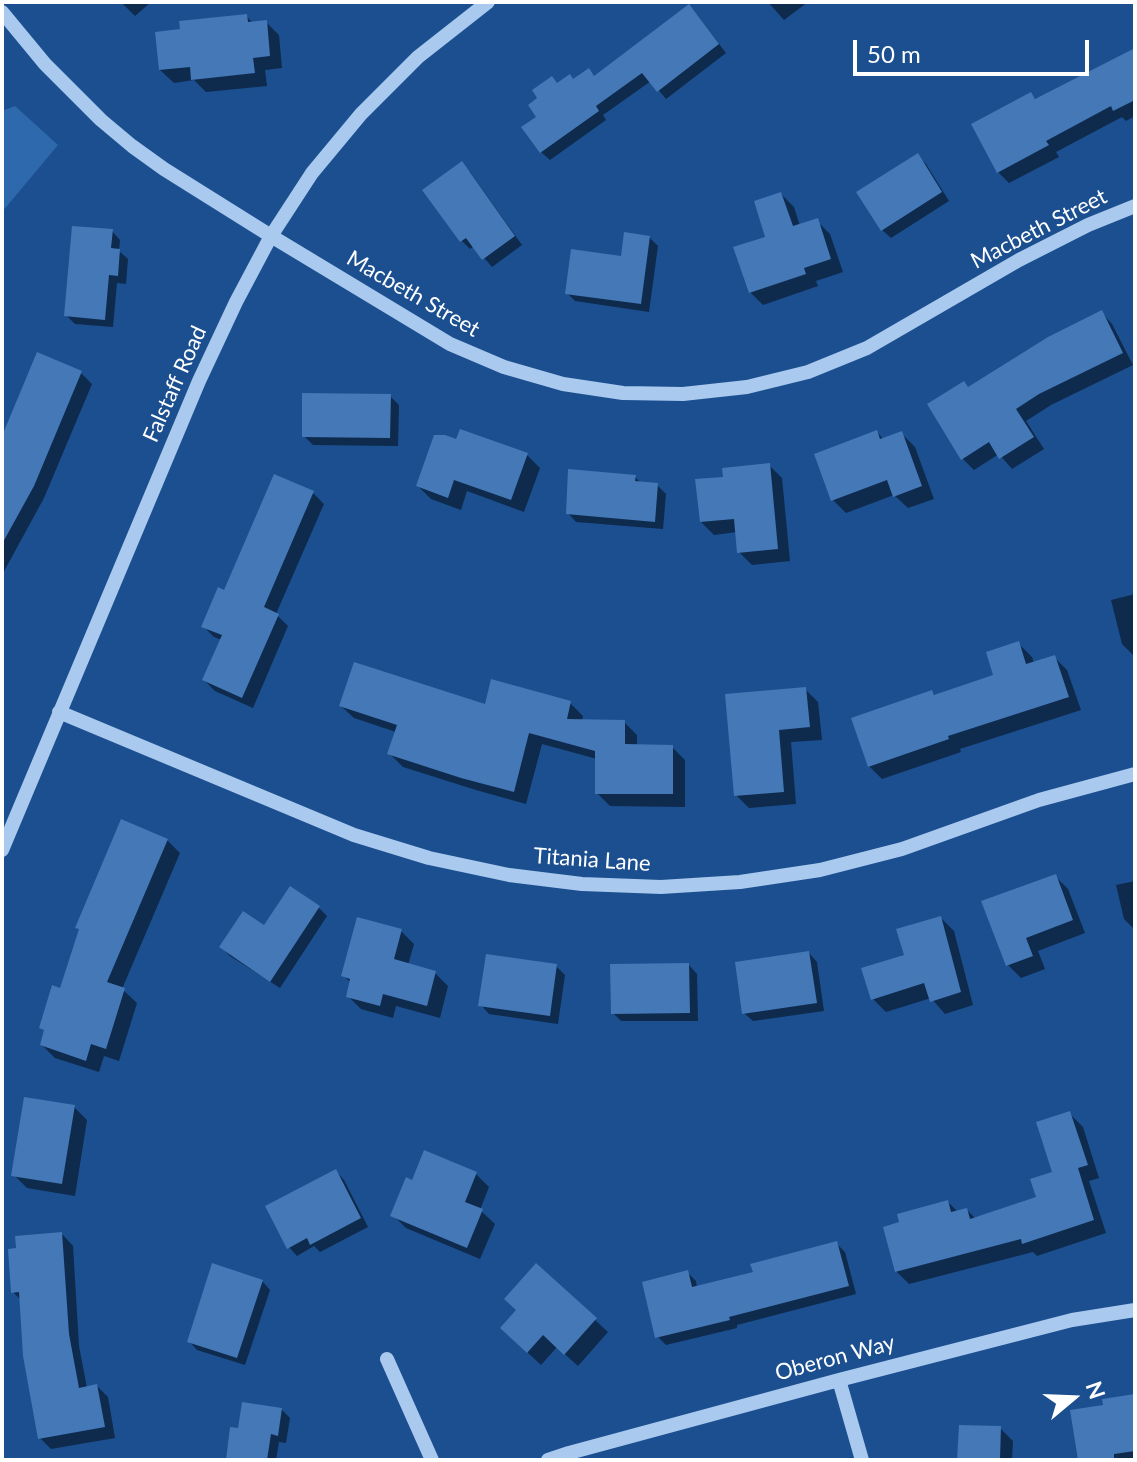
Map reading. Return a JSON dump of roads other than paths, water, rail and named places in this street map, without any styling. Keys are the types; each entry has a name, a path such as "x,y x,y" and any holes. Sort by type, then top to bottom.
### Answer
{"street":[{"name":"Falstaff Road","path":"2,850 199,381 271,236 312,173 361,114 418,57 488,2"},
{"name":"Macbeth Street","path":"2,12 45,64 101,120 164,169 450,344 504,367 563,384 623,393 683,394 747,387 808,372 867,348 1019,260 1088,225 1135,206"},
{"name":"Titania Lane","path":"59,712 354,835 429,858 509,875 582,884 661,887 740,882 820,870 902,849 1039,800 1135,774"},
{"name":"Oberon Way","path":"548,1460 1072,1320 1135,1310"},
{"path":"387,1359 432,1460"},
{"path":"839,1380 862,1460"}]}
